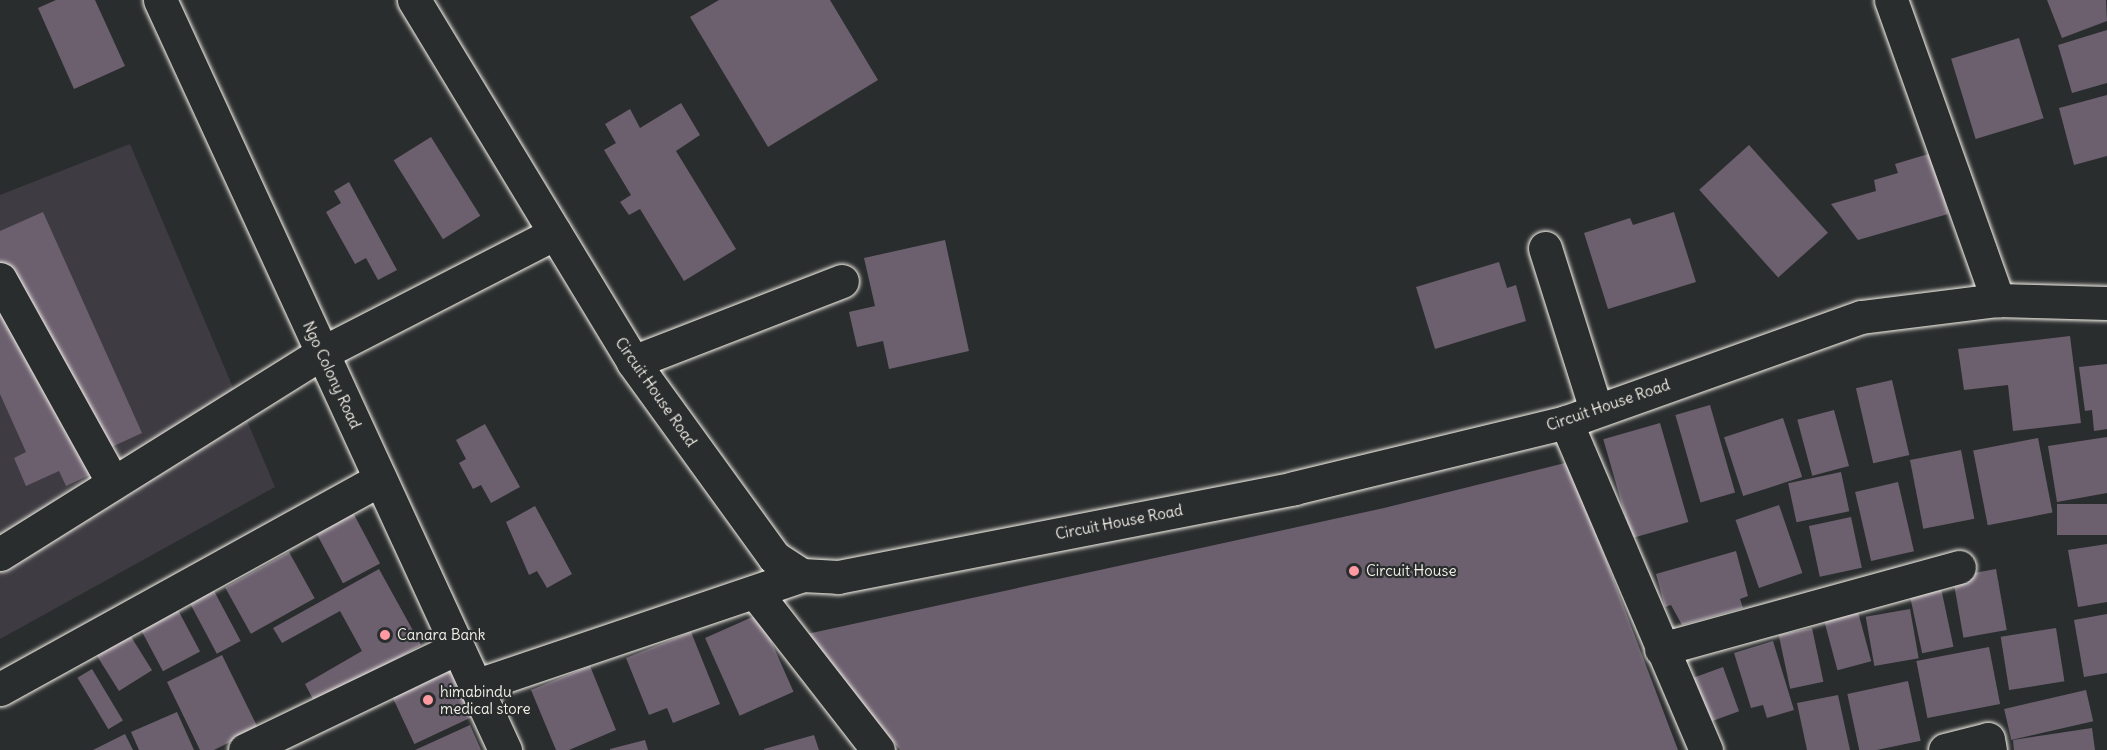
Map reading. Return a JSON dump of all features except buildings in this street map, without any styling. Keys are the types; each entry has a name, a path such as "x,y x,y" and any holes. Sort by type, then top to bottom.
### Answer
{"street":[{"name":"Ngo Colony Road","path":"160,0 505,750"},
{"name":"Circuit House Road","path":"414,0 633,362 774,557 802,575 838,577 1294,488 1566,422 1861,317 1998,300 2107,303"},
{"path":"1891,0 1998,300"},
{"path":"0,554 322,353 555,233"},
{"path":"1545,248 1596,410"},
{"path":"0,279 113,483"},
{"path":"633,362 842,281"},
{"path":"1566,422 1706,750"},
{"path":"0,689 380,479"},
{"path":"1661,649 1959,567"},
{"path":"475,686 802,575"},
{"path":"755,592 878,750"},
{"path":"245,750 457,648"},
{"path":"1945,750 1988,739 1990,750"}],"shaded area":[{"path":"130,144 275,487 0,639 0,195"}],"place":[{"name":"Circuit House","path":"1354,571"},
{"name":"Canara Bank","path":"385,635"},
{"name":"himabindu medical store","path":"428,700"}]}
